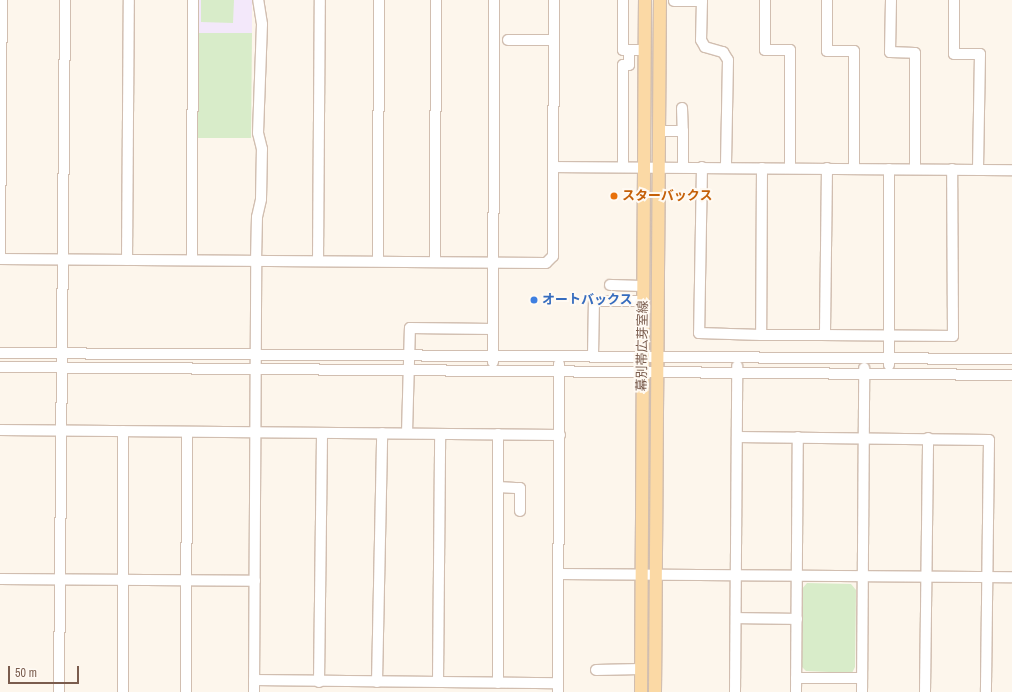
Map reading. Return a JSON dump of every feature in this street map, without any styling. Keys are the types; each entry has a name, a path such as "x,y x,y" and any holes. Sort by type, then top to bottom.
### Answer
{"main road":[{"name":"幕別帯広芽室線","path":"641,692 645,0"},
{"name":"幕別帯広芽室線","path":"655,692 656,356 660,0"}],"street":[{"path":"2,0 0,259 546,263 553,256 554,0"},
{"path":"59,692 61,367 65,259 65,0"},
{"path":"128,260 129,0"},
{"path":"192,0 192,260"},
{"path":"254,692 256,261 257,217 261,199 262,149 258,133 262,24 258,13 258,0"},
{"path":"318,261 320,0"},
{"path":"378,261 379,0"},
{"path":"435,262 436,0"},
{"path":"494,0 492,262 494,370"},
{"path":"623,0 623,50 645,50"},
{"path":"674,1 702,0 701,40 705,47 723,52 728,60 726,167"},
{"path":"765,0 764,50 790,50 790,168"},
{"path":"827,0 827,51 854,51 854,169"},
{"path":"891,0 890,52 915,53 915,169"},
{"path":"954,0 954,54 980,54 978,170"},
{"path":"508,40 554,40"},
{"path":"623,166 623,65 629,65 629,50"},
{"path":"682,108 683,167"},
{"path":"659,131 683,131"},
{"path":"553,167 659,166 1012,170"},
{"path":"702,167 699,333 761,335 953,336 952,169"},
{"path":"761,335 762,168"},
{"path":"825,335 827,168"},
{"path":"888,373 889,169"},
{"path":"610,286 644,286"},
{"path":"593,356 594,301 643,301"},
{"path":"406,433 407,370 410,328 493,329"},
{"path":"0,353 1012,359"},
{"path":"254,680 377,682 406,687 438,682 498,682 558,687 560,435 559,356"},
{"path":"735,692 738,358"},
{"path":"862,692 864,359"},
{"path":"0,367 737,371 1012,375"},
{"path":"0,430 560,435"},
{"path":"123,430 123,692"},
{"path":"186,692 187,432"},
{"path":"319,682 322,433"},
{"path":"377,682 382,433"},
{"path":"438,682 440,434"},
{"path":"498,434 498,682"},
{"path":"737,437 928,438 989,440 986,692"},
{"path":"796,692 798,437"},
{"path":"925,692 928,438"},
{"path":"498,487 520,488 520,510"},
{"path":"559,574 737,575 862,578 1012,577"},
{"path":"0,579 255,581"},
{"path":"736,618 796,619"},
{"path":"596,670 641,670"},
{"path":"796,678 862,678"}],"shaded area":[{"path":"197,0 252,0 252,33 197,33"}],"green space":[{"path":"201,0 234,0 233,23 201,22"},
{"path":"197,33 252,33 251,138 196,138"},
{"path":"807,583 851,584 856,590 855,667 852,673 806,671 801,666 801,590"}],"place":[{"name":"スターバックス","path":"614,196"},
{"name":"オートバックス","path":"534,300"}]}
